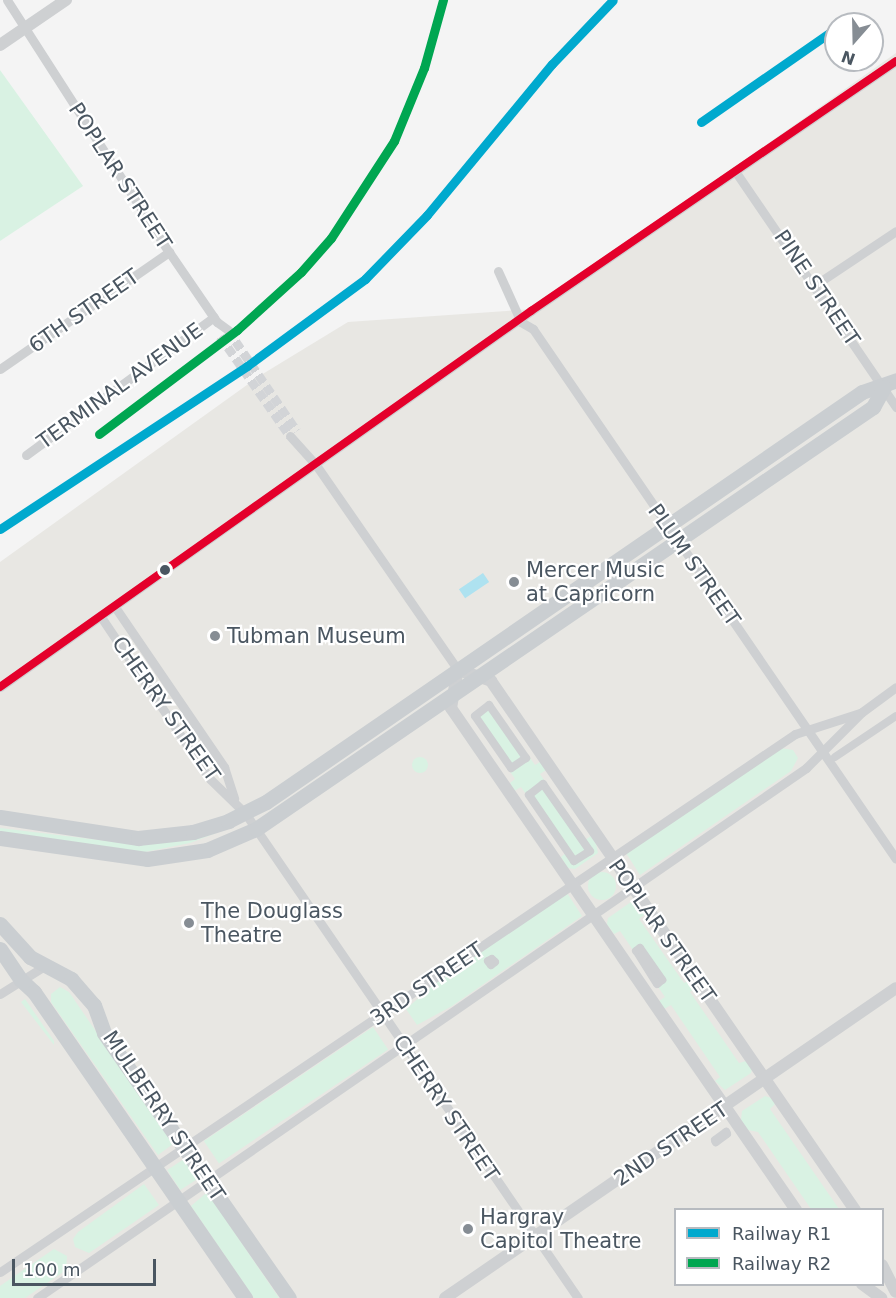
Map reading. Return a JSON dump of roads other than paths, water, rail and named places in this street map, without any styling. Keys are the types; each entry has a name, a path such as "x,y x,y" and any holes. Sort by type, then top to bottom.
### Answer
{"main road":[{"path":"0,817 103,835 146,837 193,832 245,813 458,670 862,392 890,383"},
{"path":"0,838 147,860 207,850 256,829 679,542 873,407 890,383"},
{"name":"MULBERRY STREET","path":"0,924 30,957 71,979 94,1005 104,1033 289,1298"},
{"name":"MULBERRY STREET","path":"0,949 21,980 34,992 245,1298"}],"street":[{"name":"POPLAR STREET","path":"7,0 169,252 224,333"},
{"path":"0,45 66,0"},
{"path":"0,687 735,171 896,61"},
{"name":"PINE STREET","path":"735,171 815,285 890,383 896,407"},
{"path":"815,285 896,231"},
{"name":"6TH STREET","path":"0,369 169,252"},
{"name":"PLUM STREET","path":"498,271 521,322 533,329 896,859"},
{"name":"TERMINAL AVENUE","path":"26,455 215,319"},
{"path":"294,434 458,670 452,708 595,913 795,1208"},
{"name":"CHERRY STREET","path":"115,607 224,767 234,798"},
{"name":"CHERRY STREET","path":"101,617 121,651 210,779 234,798 245,813 578,1298"},
{"path":"121,651 126,641 138,641"},
{"name":"POPLAR STREET","path":"458,670 494,684 610,858 854,1208"},
{"name":"3RD STREET","path":"37,1298 209,1182 631,887 806,768 862,712 896,687"},
{"path":"430,688 453,696"},
{"path":"489,705 526,758 511,768 475,715 489,705"},
{"name":"3RD STREET","path":"0,1272 153,1166 795,734 862,712"},
{"path":"836,757 896,716"},
{"path":"543,784 590,851 574,861 529,795 543,784"},
{"path":"0,994 46,965"},
{"name":"2ND STREET","path":"446,1298 896,988"},
{"path":"865,1286 882,1298 895,1290 884,1269"}],"water":[{"path":"483,573 489,582 465,598 459,589"}],"tunnel":[{"path":"228,330 297,431"},
{"path":"220,336 290,436"}],"rail line":[{"name":"R2","path":"99,434 237,330 301,272 331,238 394,141 424,68 443,0"},
{"name":"R1","path":"0,529 247,366 365,279 427,215 552,64 613,0"},
{"name":"R1","path":"701,122 824,36"}],"place":[{"name":"Mercer Music at Capricorn","path":"514,582"},
{"name":"Tubman Museum","path":"215,636"},
{"name":"The Douglass Theatre","path":"189,923"},
{"name":"Hargray Capitol Theatre","path":"468,1229"}]}
